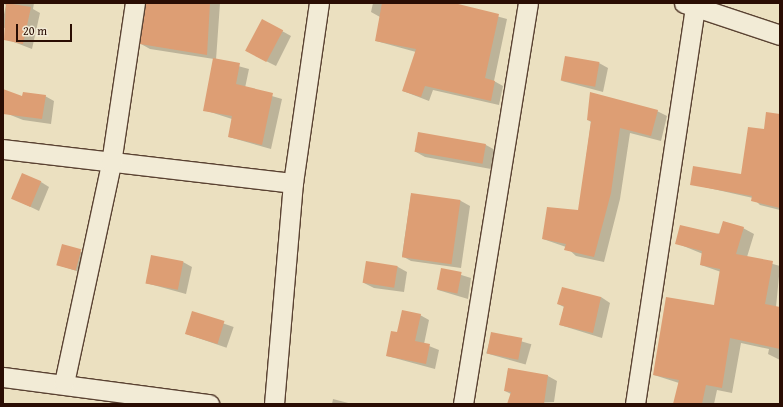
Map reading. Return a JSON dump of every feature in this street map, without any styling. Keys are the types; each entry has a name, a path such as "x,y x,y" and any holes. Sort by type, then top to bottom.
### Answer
{"street":[{"path":"64,383 111,163 135,3"},
{"path":"274,404 294,183 319,3"},
{"path":"463,404 528,3"},
{"path":"635,404 692,4 780,35"},
{"path":"3,149 111,163 294,183"},
{"path":"3,377 64,383 209,404"}],"building":[{"path":"6,3 31,7 23,44 4,40"},
{"path":"146,3 210,3 207,55 140,44"},
{"path":"382,3 454,3 499,14 485,78 495,81 491,101 425,86 421,97 402,91 416,49 375,41"},
{"path":"262,19 283,30 266,62 245,51"},
{"path":"565,56 599,62 595,87 561,81"},
{"path":"213,58 240,63 236,84 273,93 262,145 228,137 232,116 203,111"},
{"path":"3,89 22,96 23,92 46,95 42,119 3,114"},
{"path":"590,92 658,110 651,136 620,128 611,193 594,257 564,250 566,244 542,239 547,207 578,210 591,121 587,120"},
{"path":"766,112 780,114 780,208 751,201 752,196 690,185 693,166 741,174 748,127 764,129"},
{"path":"418,132 486,144 482,164 415,152"},
{"path":"22,173 41,181 30,207 11,199"},
{"path":"411,193 461,200 451,264 402,257"},
{"path":"723,221 744,227 736,254 773,261 765,304 780,307 780,349 730,338 722,388 706,385 702,404 673,404 679,380 653,375 666,297 714,305 720,269 700,265 702,251 675,244 680,225 719,234"},
{"path":"62,244 81,249 76,270 56,265"},
{"path":"151,255 183,261 178,290 145,283"},
{"path":"366,261 398,266 394,288 363,283"},
{"path":"441,268 462,272 457,294 437,290"},
{"path":"562,287 601,297 593,333 559,325 564,306 557,304"},
{"path":"402,310 421,314 415,341 430,344 426,364 386,356 391,331 397,332"},
{"path":"192,311 225,321 217,344 185,334"},
{"path":"491,332 522,338 518,360 487,354"},
{"path":"508,368 548,375 544,404 507,404 511,392 504,391"}]}
